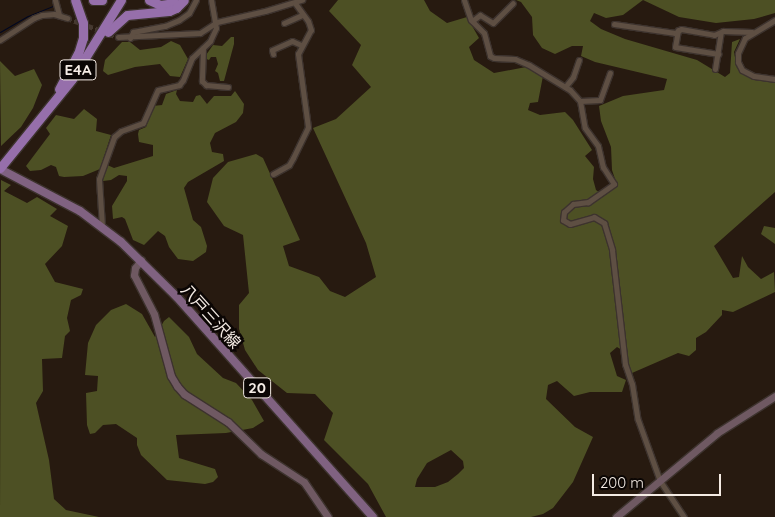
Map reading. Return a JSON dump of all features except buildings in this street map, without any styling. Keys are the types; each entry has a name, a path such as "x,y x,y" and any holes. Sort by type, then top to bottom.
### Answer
{"highway":[{"name":"E4A","path":"56,96 81,45 83,23 75,0"},
{"path":"93,0 102,0"},
{"name":"E4A","path":"28,134 56,96 119,0"},
{"name":"E4A","path":"72,79 119,0"},
{"path":"150,0 164,6 178,0"},
{"name":"E4A","path":"0,168 112,26 123,17 135,13 169,11 184,0"}],"main road":[{"name":"八戸三沢線","path":"0,168 102,226 141,260 176,296 373,517"}],"street":[{"path":"56,0 58,14"},
{"path":"130,38 133,32 165,26 179,20 189,13 196,0"},
{"path":"102,226 100,179 114,138 121,131 143,123 148,117 154,96 162,88 179,85 192,58 213,36 217,22 212,0"},
{"path":"118,37 130,38 200,33 217,22 302,0"},
{"path":"464,0 472,21 484,33 490,56 494,58 515,59 565,87 580,101 585,128 598,146 604,167 614,184 588,202 572,204 564,212 563,220 570,224 594,218 604,222 608,231 612,250 625,364 632,384 638,420 660,481 684,517"},
{"path":"274,174 289,165 308,127 301,86 301,70 298,62 301,45 311,30 308,21 291,3"},
{"path":"472,21 480,15 493,23 513,3"},
{"path":"0,40 34,18 48,14 58,14 67,18"},
{"path":"284,23 302,16"},
{"path":"775,20 752,32 740,46 738,62 742,70 754,76 775,79"},
{"path":"614,24 675,33 678,30 714,35 752,32"},
{"path":"678,30 675,48 718,54"},
{"path":"715,69 721,33"},
{"path":"273,54 272,50 292,41 301,45"},
{"path":"203,48 202,81 206,85 228,87"},
{"path":"565,87 572,77 579,60"},
{"path":"580,101 598,102 610,73"},
{"path":"141,260 135,268 134,276 154,314 170,376 177,386 184,394 228,422 261,454 304,482 328,517"},
{"path":"616,517 717,433 775,396"}],"green space":[{"path":"338,0 424,0 430,11 447,23 467,17 479,38 469,47 474,60 494,73 526,67 543,76 538,102 530,103 528,110 540,115 565,112 573,120 592,150 585,156 594,167 593,179 596,190 600,193 608,191 617,185 612,170 611,147 601,121 599,106 623,96 664,90 667,79 595,62 581,56 583,46 572,46 555,54 542,48 533,35 532,17 521,2 516,0 643,0 623,15 606,18 594,13 590,21 601,29 625,39 697,60 725,77 730,73 732,42 740,39 734,52 737,68 755,80 775,82 775,192 714,246 733,278 739,277 742,256 748,267 761,279 774,272 775,292 733,312 722,310 722,315 706,332 696,338 696,350 689,356 678,353 632,373 622,350 617,347 610,353 617,376 626,380 622,392 590,392 574,396 557,381 548,385 546,399 575,427 593,437 573,482 553,508 543,514 531,517 386,517 368,484 324,440 333,413 315,394 287,393 258,370 245,350 239,329 239,305 249,293 243,235 224,226 207,202 213,178 228,162 256,154 263,158 300,240 283,246 289,266 319,277 330,291 345,297 376,277 366,243 313,128 336,119 371,87 352,65 361,45 329,11","holes":["451,450 463,461 464,468 448,482 435,487 415,487 417,479 427,463"]},
{"path":"643,0 775,0 775,13 754,19 716,23 679,17"},
{"path":"231,37 234,37 234,44 224,81 220,81 218,73 215,71 218,64 216,57 211,57 209,60 204,58 213,45 222,46"},
{"path":"171,41 180,45 188,59 180,77 170,76 160,64 135,67 108,75 103,71 105,60 122,42 130,42 140,50 161,47"},
{"path":"0,61 15,76 34,69 42,85 33,108 21,127 1,146"},
{"path":"177,90 176,94 180,101 193,102 196,96 200,95 207,104 214,96 231,96 235,91 244,104 243,113 236,122 215,133 210,143 212,152 223,154 224,161 188,182 184,188 193,220 201,227 207,246 206,252 193,261 178,259 169,247 165,236 158,231 144,245 133,240 125,219 122,217 113,219 112,206 127,181 127,176 119,175 111,180 103,181 101,179 105,164 114,168 153,156 153,145 139,142 139,130 146,127 153,106 162,105 166,94"},
{"path":"84,109 97,119 96,131 111,135 100,169 83,176 64,177 59,176 56,167 51,165 41,170 30,171 26,166 50,134 46,128 56,115 74,119"},
{"path":"1,180 11,185 4,191 27,203 37,197 57,209 50,216 68,226 62,246 45,264 55,282 83,289 81,295 71,300 67,318 70,331 65,336 62,358 42,359 43,391 36,403 49,460 54,499 66,510 99,517 0,517"},
{"path":"764,226 775,228 775,244 761,234"},
{"path":"126,304 142,314 155,337 164,321 169,317 189,337 197,354 223,378 236,383 252,400 264,421 253,428 226,433 176,435 179,458 215,469 218,477 213,482 205,484 167,480 141,455 137,445 137,438 116,424 103,425 95,433 90,434 87,425 86,393 97,391 98,376 85,375 88,343 96,325 111,310"}],"waterway":[{"path":"0,32 28,16 55,5"}],"tunnel":[{"path":"67,18 118,37"}]}
